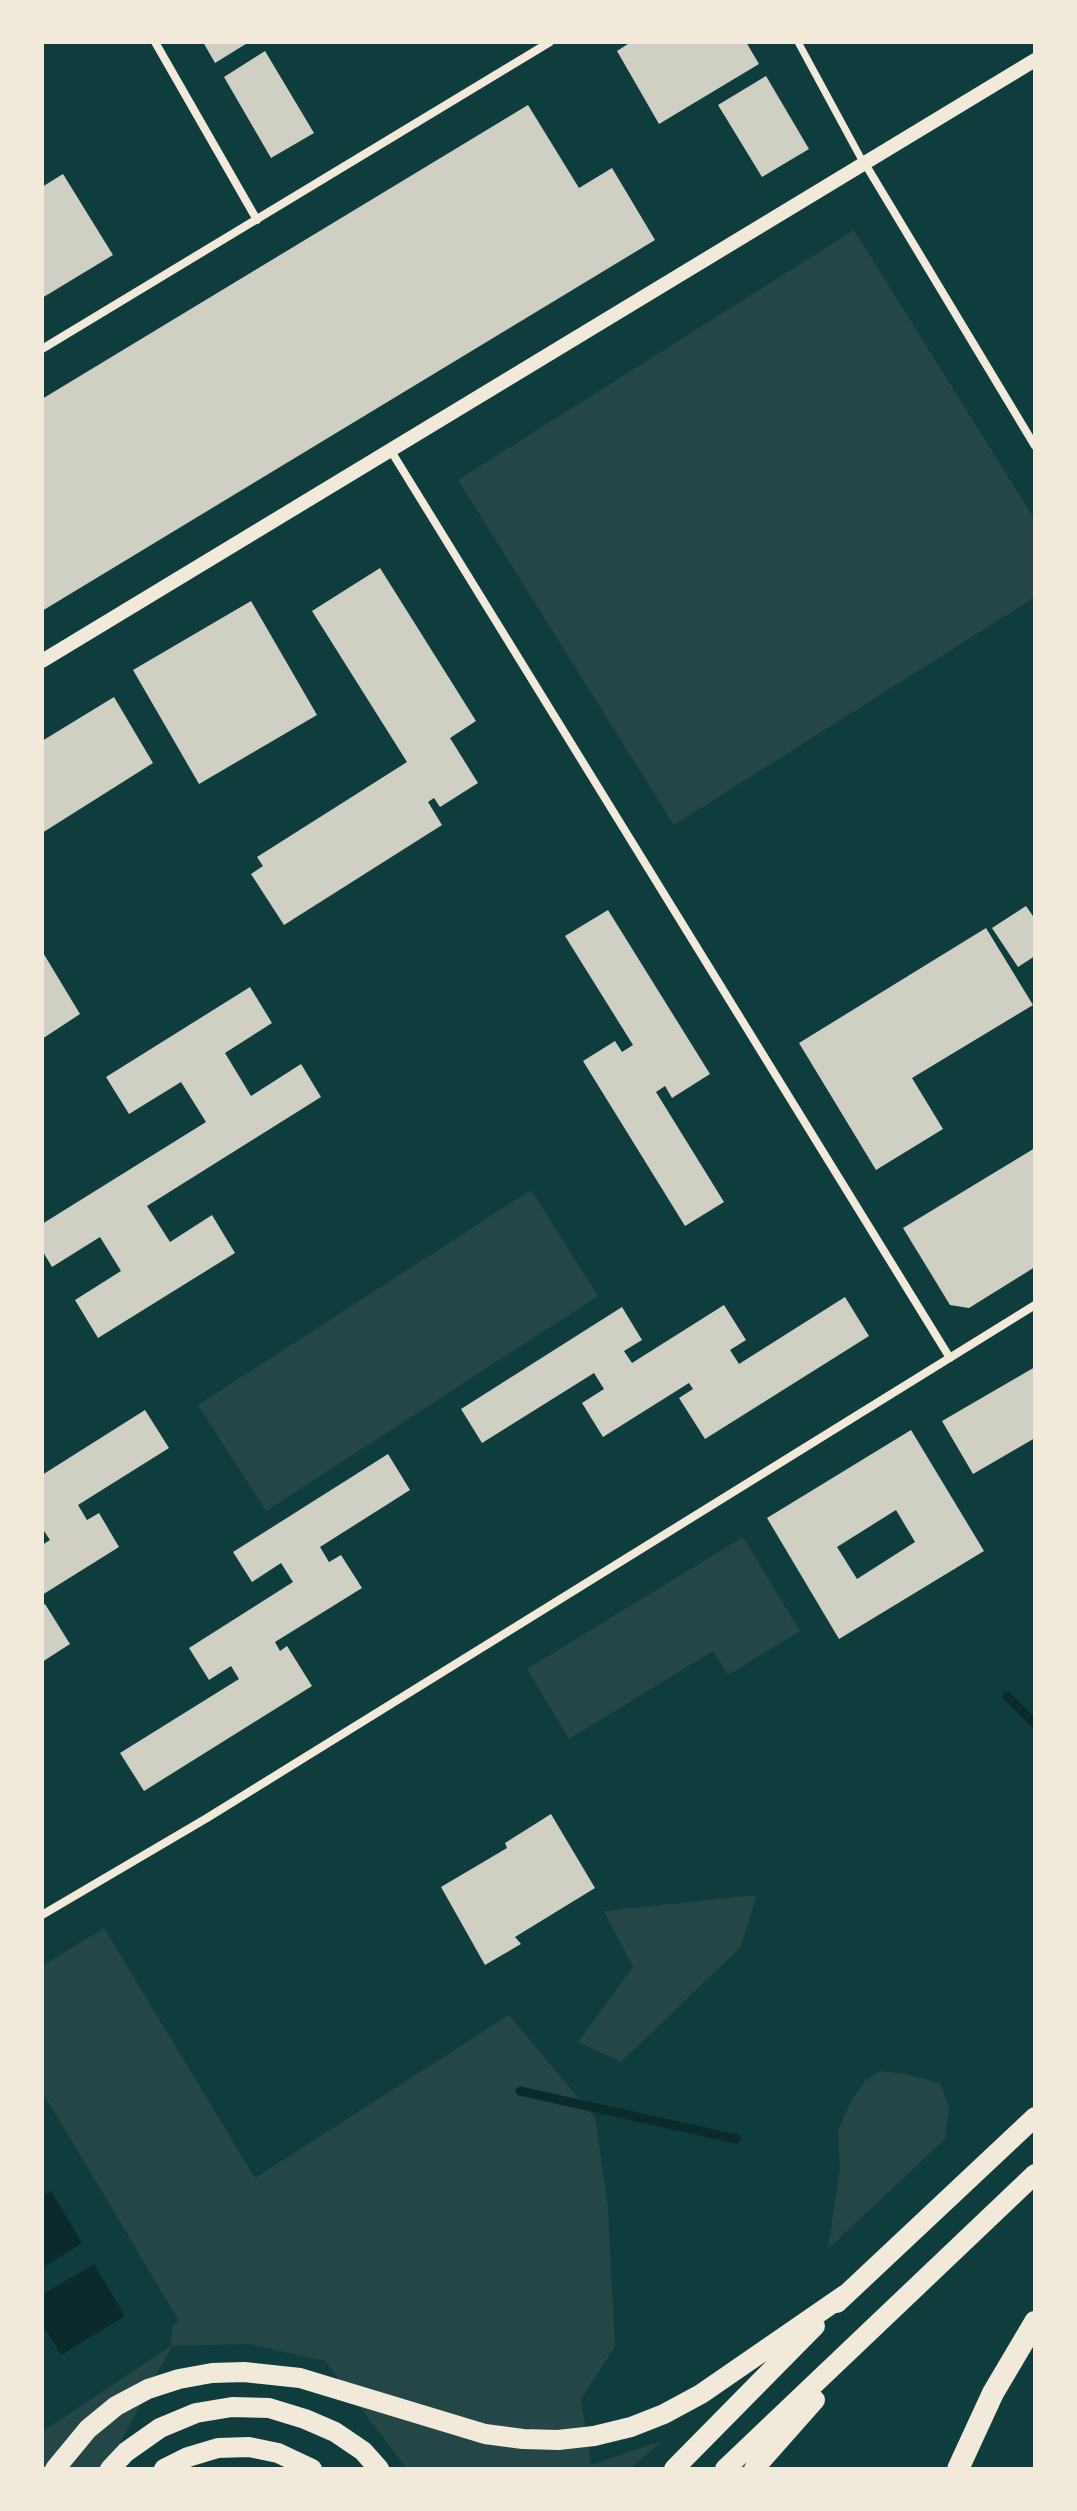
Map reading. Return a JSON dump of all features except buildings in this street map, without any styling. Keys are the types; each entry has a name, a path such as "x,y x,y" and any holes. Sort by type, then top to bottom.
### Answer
{"highway":[{"path":"958,2469 993,2393 1035,2322"}],"main road":[{"path":"674,2469 846,2294 1035,2117"},
{"path":"725,2469 1035,2174"},
{"path":"55,2469 88,2429 116,2406 148,2389 212,2373 244,2372 300,2378 450,2425 523,2439 570,2438 631,2427 701,2394 846,2294"},
{"path":"754,2469 893,2309"},
{"path":"110,2469 126,2452 160,2428 196,2413 232,2407 269,2408 305,2419 335,2432 363,2451 379,2469"},
{"path":"164,2469 188,2457 218,2448 249,2447 278,2453 312,2469"}],"street":[{"path":"155,42 257,220"},
{"path":"42,349 550,42"},
{"path":"798,42 863,162 1035,446"},
{"path":"42,661 1035,60"},
{"path":"391,451 950,1358"},
{"path":"42,1915 220,1810 1035,1305"}],"shaded area":[{"path":"854,230 1035,520 1035,597 674,825 458,480"},
{"path":"531,1190 598,1296 266,1511 198,1405"},
{"path":"743,1537 800,1631 728,1675 713,1651 569,1739 527,1669"},
{"path":"757,1895 740,1948 621,2062 578,2042 633,1967 604,1911"},
{"path":"104,1928 255,2178 509,2015 595,2118 608,2209 615,2346 581,2399 591,2465 662,2441 630,2469 407,2469 325,2361 248,2344 172,2346 106,2469 42,2469 42,2432 171,2346 172,2325 179,2321 42,2091 42,1966"},
{"path":"881,2071 940,2083 949,2107 945,2139 828,2249 840,2167 838,2131 850,2103 866,2080"},
{"path":"51,2191 82,2243 42,2268 42,2197"},
{"path":"94,2264 125,2316 61,2355 42,2324 42,2295"}],"waterway":[{"path":"1007,1696 1035,1724"},
{"path":"520,2091 736,2139"}]}
